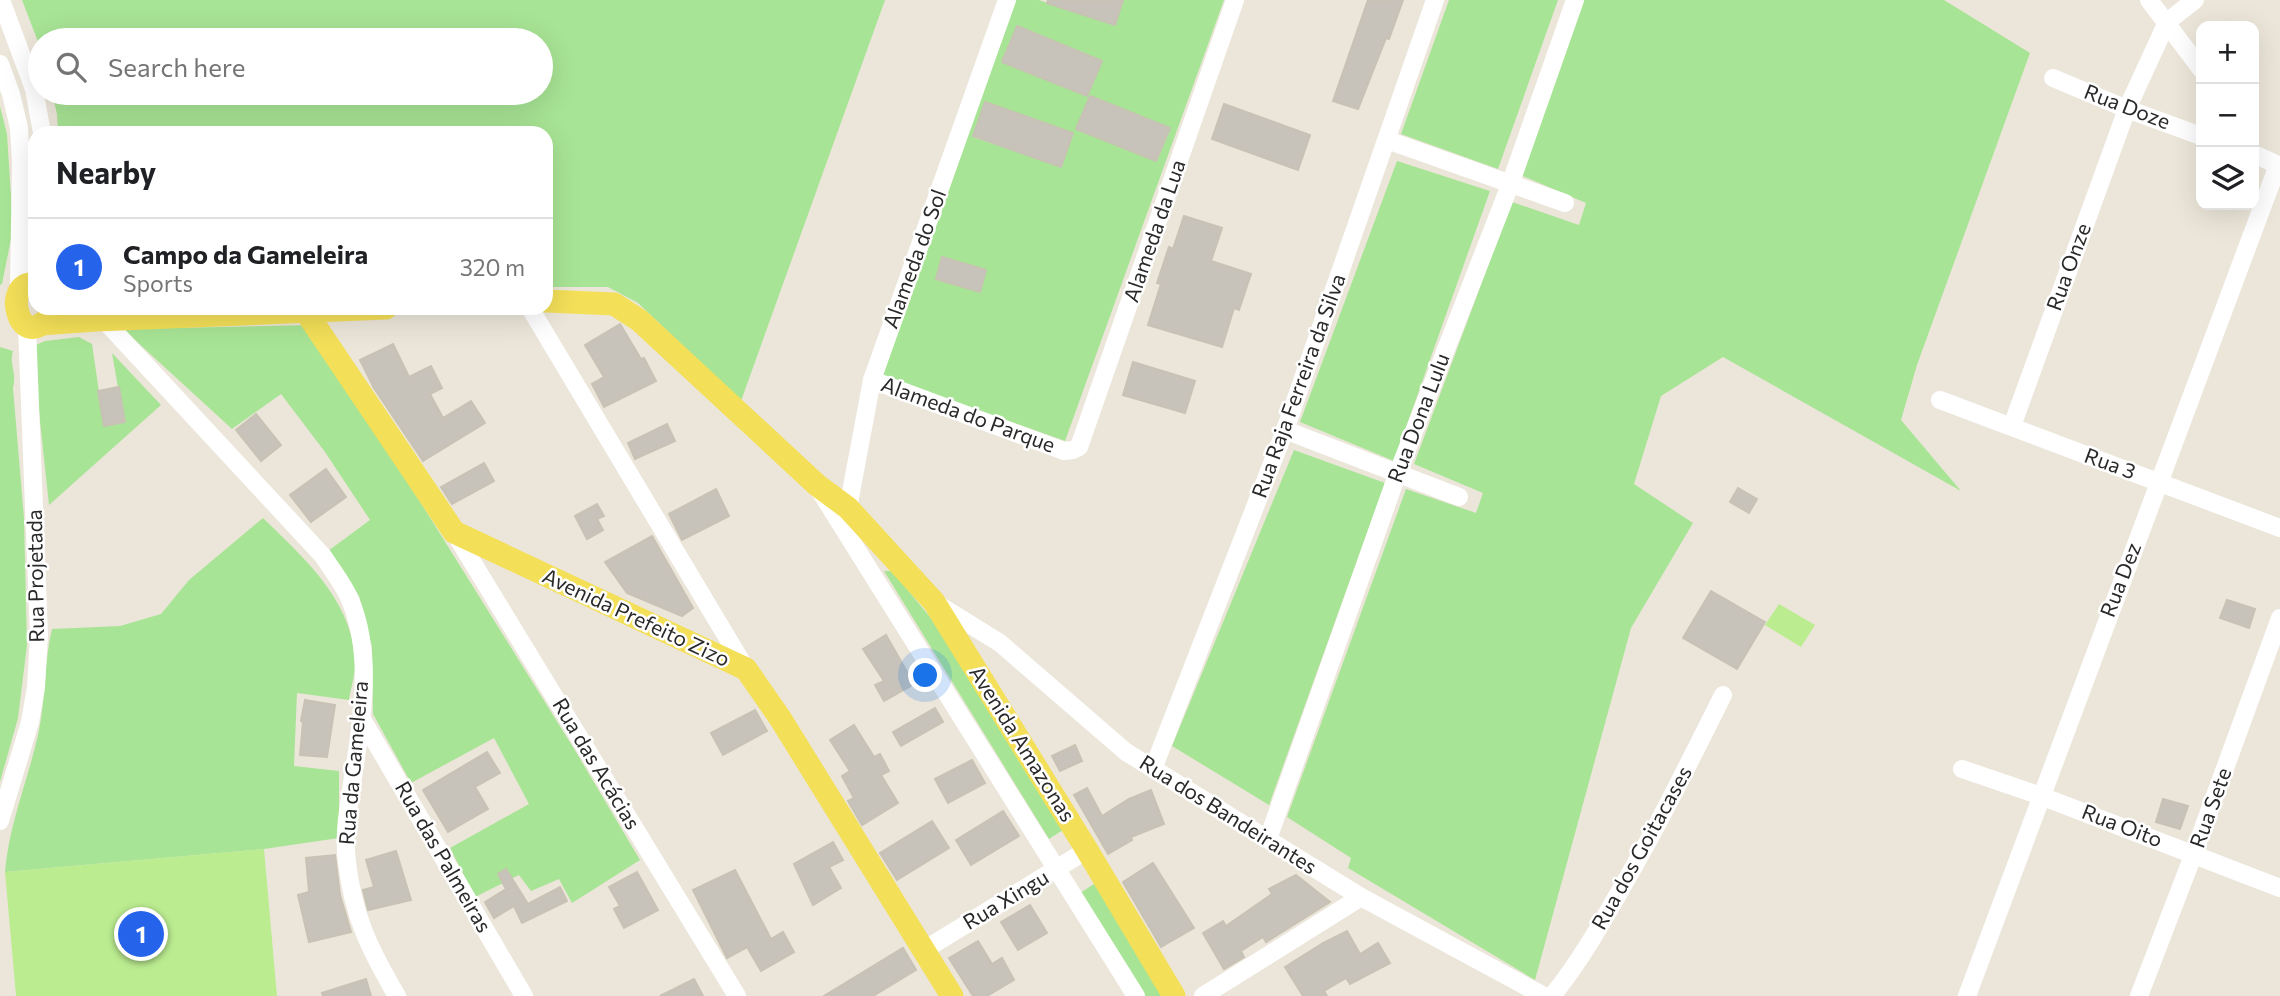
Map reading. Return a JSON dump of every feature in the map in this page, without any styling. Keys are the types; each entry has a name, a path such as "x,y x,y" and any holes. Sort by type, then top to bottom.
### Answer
{"main road":[{"path":"17,290 10,296 11,315 28,322 229,315"},
{"path":"553,301 614,304 639,320 817,485 843,514"},
{"path":"88,315 100,320"},
{"path":"308,315 454,532"},
{"name":"Avenida Amazonas","path":"843,514 934,602 1174,996"},
{"name":"Avenida Prefeito Zizo","path":"454,532 746,669 780,718 952,996"}],"street":[{"path":"1,0 28,73"},
{"name":"Alameda do Sol","path":"843,514 872,380 1007,0"},
{"name":"Alameda da Lua","path":"1064,451 1079,447 1083,439 1236,0"},
{"name":"Rua Raja Ferreira da Silva","path":"1153,769 1285,430 1435,0"},
{"name":"Rua Dona Lulu","path":"1268,839 1397,475 1510,185 1575,0"},
{"path":"2149,0 2196,62"},
{"path":"2167,22 2196,0"},
{"name":"Rua Onze","path":"2012,426 2127,109 2167,22"},
{"path":"0,64 19,128 21,163 17,290"},
{"name":"Rua Doze","path":"2053,78 2127,109 2196,133"},
{"path":"37,105 41,126"},
{"path":"1387,140 1565,203"},
{"path":"2259,146 2270,161"},
{"name":"Rua Dez","path":"1967,996 2158,481 2270,161"},
{"path":"534,315 746,669"},
{"name":"Rua da Gameleira","path":"100,320 323,556 351,601 363,648 362,719 346,825 346,860 352,897 362,932 397,996"},
{"name":"Rua Projetada","path":"0,821 30,722 36,687 39,635 28,322"},
{"name":"Alameda do Parque","path":"872,380 1064,451"},
{"name":"Rua 3","path":"1940,400 2280,528"},
{"path":"1285,430 1459,497"},
{"name":"Avenida Amazonas","path":"843,514 1136,996"},
{"name":"Rua das Acácias","path":"454,532 737,996"},
{"name":"Rua dos Bandeirantes","path":"934,602 1000,643 1126,752 1362,897 1544,996"},
{"name":"Rua Sete","path":"2139,996 2280,618"},
{"name":"Rua dos Goitacases","path":"1552,996 1571,973 1640,857 1670,804 1723,695"},
{"name":"Rua das Palmeiras","path":"362,719 524,996"},
{"name":"Rua Oito","path":"1962,769 2194,853 2280,888"},
{"name":"Rua Xingu","path":"924,950 1087,850"},
{"path":"1203,996 1362,897"}],"green space":[{"path":"22,0 885,0 741,401 638,303 608,287 553,287 553,126 58,126 55,105 553,105 553,28 33,28"},
{"path":"1015,0 1039,0 1114,25 1123,0 1224,0 1065,441 879,375","holes":["1018,26 1101,60 1087,96 1003,62","1090,96 1170,128 1157,161 1076,129","985,103 1073,134 1061,167 973,137","943,257 986,270 979,292 936,279"]},
{"path":"1449,0 1558,0 1498,169 1401,134"},
{"path":"1582,0 1944,0 2030,53 1917,365 1901,420 1961,491 1723,357 1661,396 1634,484 1693,523 1631,628 1535,980 1348,868 1351,858 1287,817 1406,489 1476,513 1483,493 1414,464 1512,202 1579,225 1586,203 1518,174"},
{"path":"0,106 7,134 13,229 0,285"},
{"path":"1397,161 1490,191 1394,461 1300,422"},
{"path":"310,325 576,752 640,860 572,903 559,879 531,891 519,875 475,897 450,848 529,804 494,738 411,783 373,714 372,647 359,596 328,551 370,520 325,452 281,394 232,429 123,329"},
{"path":"79,337 92,344 104,426 124,422 112,353 161,405 49,505 37,393 36,345 45,341"},
{"path":"0,347 13,351 13,388 24,518 27,645 18,718 0,782"},
{"path":"1294,450 1385,483 1269,805 1172,746"},
{"path":"263,518 322,580 344,615 351,635 355,672 349,700 297,693 294,766 339,771 339,838 264,849 5,872 15,818 39,730 52,629 120,626 161,614 189,580"},
{"path":"884,571 892,571 939,628 1063,830 1049,839"},
{"path":"1779,604 1815,625 1801,647 1765,625"},
{"path":"264,849 277,996 16,996 5,872"},
{"path":"1097,882 1167,996 1144,996 1080,893"}],"building":[{"path":"1048,0 1123,0 1115,25 1047,3"},
{"path":"1368,0 1403,0 1358,109 1333,101"},
{"path":"1017,26 1102,61 1087,96 1002,62"},
{"path":"1090,96 1170,128 1156,161 1076,129"},
{"path":"985,102 1073,133 1061,167 973,136"},
{"path":"1224,104 1310,135 1298,170 1212,139"},
{"path":"1184,216 1222,228 1211,261 1251,274 1239,310 1234,308 1222,347 1148,325 1161,284 1157,283 1169,247 1173,249"},
{"path":"942,257 986,270 980,292 936,279"},
{"path":"620,324 641,359 644,358 656,381 604,407 592,384 604,377 585,345"},
{"path":"393,344 409,377 431,366 442,388 430,394 443,418 471,401 485,423 423,461 374,388 360,360"},
{"path":"1133,362 1195,381 1185,413 1123,395"},
{"path":"119,387 125,422 104,426 98,391"},
{"path":"256,414 281,445 261,461 236,430"},
{"path":"667,424 675,441 635,459 628,443"},
{"path":"484,463 494,481 452,504 441,487"},
{"path":"326,469 346,497 311,522 290,495"},
{"path":"1738,488 1757,499 1749,513 1730,502"},
{"path":"716,489 729,516 682,540 669,514"},
{"path":"597,504 604,516 597,519 603,530 587,539 575,516"},
{"path":"652,536 693,608 682,616 627,593 605,562"},
{"path":"1711,591 1765,622 1737,669 1683,638"},
{"path":"2227,600 2255,609 2249,628 2220,618"},
{"path":"886,635 914,684 884,701 875,685 884,681 863,649"},
{"path":"305,700 335,705 327,757 300,755"},
{"path":"935,708 943,722 901,746 893,732"},
{"path":"755,710 767,731 723,755 711,733"},
{"path":"854,725 874,757 880,754 889,771 881,775 898,803 862,825 848,801 854,798 842,776 850,771 830,740"},
{"path":"1075,745 1082,761 1060,771 1052,756"},
{"path":"487,752 500,773 475,787 488,809 448,832 423,790"},
{"path":"972,760 985,783 948,803 935,779"},
{"path":"1087,788 1102,816 1129,799 1151,790 1164,824 1131,837 1132,840 1108,854 1074,795"},
{"path":"2163,799 2188,806 2180,829 2156,822"},
{"path":"1003,811 1019,836 971,865 956,840"},
{"path":"932,821 949,848 897,880 880,853"},
{"path":"833,842 843,860 829,867 841,888 813,905 794,864"},
{"path":"396,851 411,900 368,910 363,890 374,887 366,860"},
{"path":"335,855 340,895 351,932 309,942 298,895 309,892 306,858"},
{"path":"1153,863 1194,928 1161,947 1123,882"},
{"path":"506,869 528,904 560,887 567,901 522,923 514,906 494,918 485,902 506,889 498,874"},
{"path":"735,870 771,939 783,932 794,952 761,971 747,947 727,958 693,890"},
{"path":"637,872 658,910 624,928 614,909 620,906 609,887"},
{"path":"1296,875 1330,902 1266,942 1263,937 1241,951 1244,957 1224,969 1203,933 1223,921 1226,926 1272,894 1269,889"},
{"path":"1030,905 1047,933 1018,950 1001,922"},
{"path":"1347,931 1360,954 1378,943 1390,963 1350,984 1346,978 1324,991 1327,996 1303,996 1285,967"},
{"path":"978,941 992,964 1002,958 1014,980 987,996 973,996 949,958"},
{"path":"903,948 916,970 873,996 824,996"},
{"path":"366,979 371,996 323,996 322,993"},
{"path":"694,979 703,996 660,996"}],"place":[{"name":"Campo da Gameleira","path":"141,934"}]}
